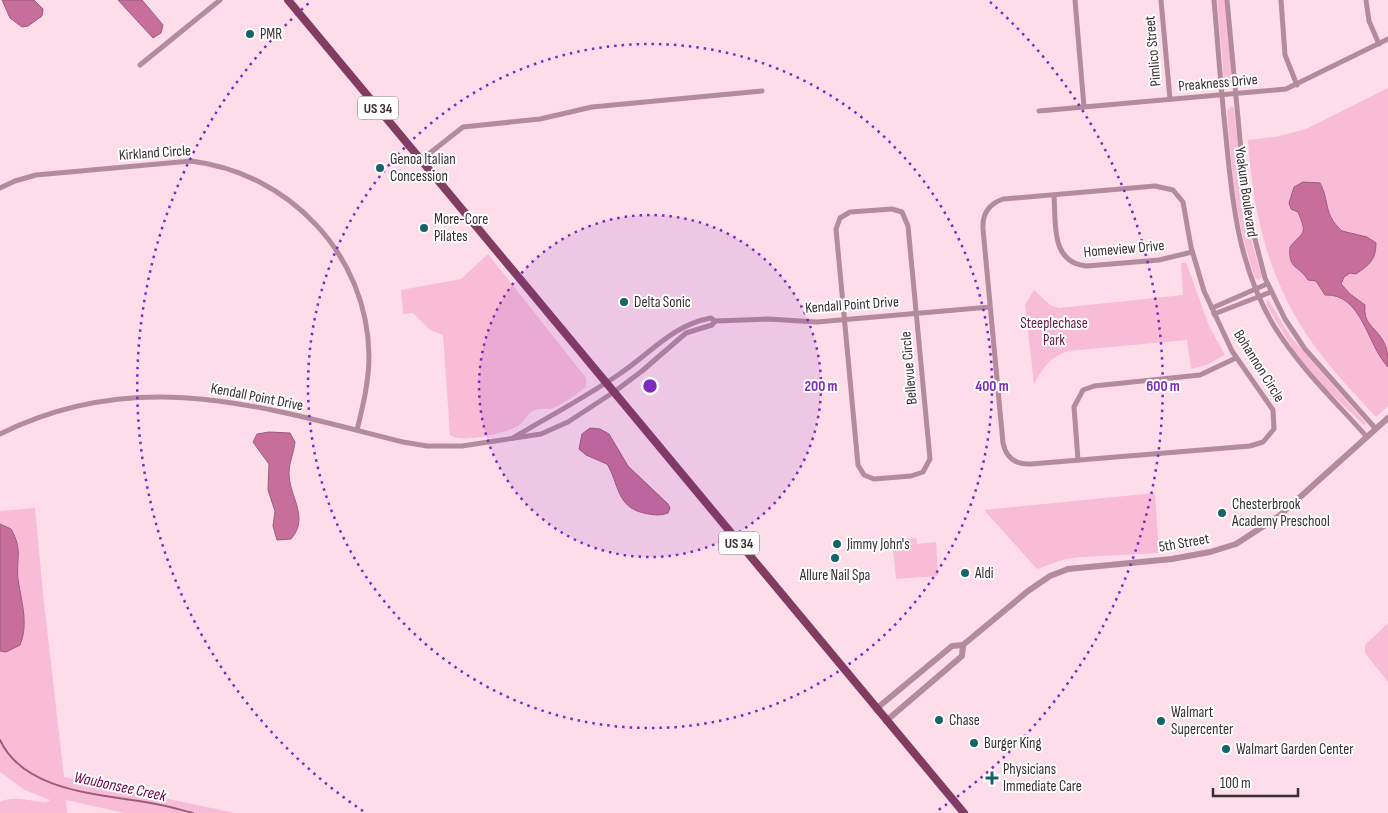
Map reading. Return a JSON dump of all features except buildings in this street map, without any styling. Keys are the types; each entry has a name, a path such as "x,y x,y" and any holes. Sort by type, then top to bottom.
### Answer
{"main road":[{"name":"US 34","path":"288,0 964,813"}],"street":[{"path":"140,65 220,0"},
{"path":"1075,0 1084,107"},
{"name":"Pimlico Street","path":"1161,0 1170,99"},
{"name":"Yoakum Boulevard","path":"1214,0 1236,225 1255,289 1296,359 1367,437"},
{"name":"Yoakum Boulevard","path":"1227,0 1246,204 1267,284 1285,319 1305,349 1376,429"},
{"path":"1281,0 1285,55 1297,85"},
{"path":"1366,0 1369,21 1379,44"},
{"name":"Preakness Drive","path":"1039,111 1278,90 1297,85 1388,39"},
{"path":"421,160 463,127 540,119 592,107 762,91"},
{"name":"Kirkland Circle","path":"0,188 36,175 191,161 213,164 239,172 262,182 282,194 301,209 323,232 354,282 363,309 369,356 367,388 357,430"},
{"name":"Bohannon Circle","path":"1155,186 1166,187 1178,195 1182,202 1192,252 1214,314 1236,358 1273,410 1274,429 1263,442 1250,446 1023,465 1014,461 1007,454 1003,443 983,226 985,213 993,204 1004,199 1155,186"},
{"name":"Homeview Drive","path":"1054,195 1060,251 1067,260 1075,265 1087,266 1158,260 1192,252"},
{"name":"Bellevue Circle","path":"892,208 906,216 908,226 930,459 923,472 911,476 874,479 864,475 859,470 844,320 836,229 840,218 850,212 892,208"},
{"path":"1212,308 1267,284"},
{"path":"1214,314 1271,292"},
{"name":"Kendall Point Drive","path":"512,438 606,383 684,326 711,318 714,321 768,319 817,322 990,308"},
{"name":"Kendall Point Drive","path":"0,434 38,417 95,401 176,396 211,399 357,430 403,442 448,447 481,444 541,434 554,428 614,392 642,371 686,333 712,326 714,321"},
{"path":"1078,460 1074,407 1083,390 1094,386 1200,375 1236,358"},
{"name":"5th Street","path":"876,709 952,646 963,645 1028,591 1050,576 1068,569 1172,559 1210,552 1236,544 1279,516 1388,418"},
{"name":"5th Street","path":"886,721 962,656 963,645"}],"green space":[{"path":"1217,0 1225,0 1232,80 1228,84 1224,80"},
{"path":"1388,88 1388,406 1376,417 1323,357 1305,333 1290,308 1268,254 1260,227 1248,140 1275,137 1306,129"},
{"path":"1231,106 1234,108 1246,214 1262,276 1259,280 1255,278 1248,256 1235,195 1227,111"},
{"path":"488,254 586,378 586,386 553,408 532,411 520,424 512,429 474,438 456,437 450,435 443,335 430,330 413,313 403,314 401,290 461,279"},
{"name":"Steeplechase Park","path":"1186,262 1209,326 1225,355 1206,365 1191,369 1187,340 1068,351 1056,356 1034,384 1025,305 1034,290 1050,305 1059,308 1183,295 1181,263"},
{"path":"1267,300 1290,336 1366,423 1365,426 1322,385 1294,351 1266,304"},
{"path":"1155,493 1159,553 1065,559 1037,569 984,510"},
{"path":"35,508 64,777 235,813 125,813 66,800 67,813 0,813 0,802 7,800 22,799 47,802 50,800 25,790 0,772 0,511"},
{"path":"916,538 917,544 936,542 938,576 896,579 892,540"},
{"path":"1388,623 1388,682 1365,653 1365,645"}],"shaded area":[{"path":"2,0 34,0 43,9 42,16 28,26 22,27 10,18"},
{"path":"118,0 142,0 163,25 161,33 153,38"},
{"path":"1303,182 1320,183 1329,213 1342,231 1367,237 1376,243 1375,254 1371,262 1356,274 1350,273 1344,277 1341,284 1350,294 1365,305 1367,321 1382,339 1385,346 1388,356 1388,367 1374,346 1356,311 1348,302 1337,297 1325,295 1316,281 1308,280 1292,264 1290,247 1303,232 1303,225 1298,212 1291,209 1289,203 1294,187"},
{"path":"590,428 600,429 609,434 628,466 668,504 670,508 668,513 659,515 644,513 635,510 623,500 607,464 586,455 579,449 582,434"},
{"path":"269,432 290,433 295,442 289,473 299,515 299,523 291,539 277,540 273,526 275,511 268,490 269,464 253,442 257,434"},
{"path":"0,524 11,529 17,543 18,579 24,620 23,637 20,645 6,652 0,651"}],"waterway":[{"name":"Waubonsee Creek","path":"0,740 12,758 28,771 47,781 91,794 161,805 193,813"}],"place":[{"name":"PMR","path":"250,34"},
{"name":"Genoa Italian Concession","path":"380,168"},
{"name":"More-Core Pilates","path":"424,228"},
{"name":"Delta Sonic","path":"624,302"},
{"name":"Chesterbrook Academy Preschool","path":"1222,513"},
{"name":"Jimmy John's","path":"837,544"},
{"name":"Allure Nail Spa","path":"835,558"},
{"name":"Aldi","path":"965,573"},
{"name":"Chase","path":"939,720"},
{"name":"Walmart Supercenter","path":"1161,721"},
{"name":"Burger King","path":"974,743"},
{"name":"Walmart Garden Center","path":"1226,749"},
{"name":"Physicians Immediate Care","path":"992,778"}]}
